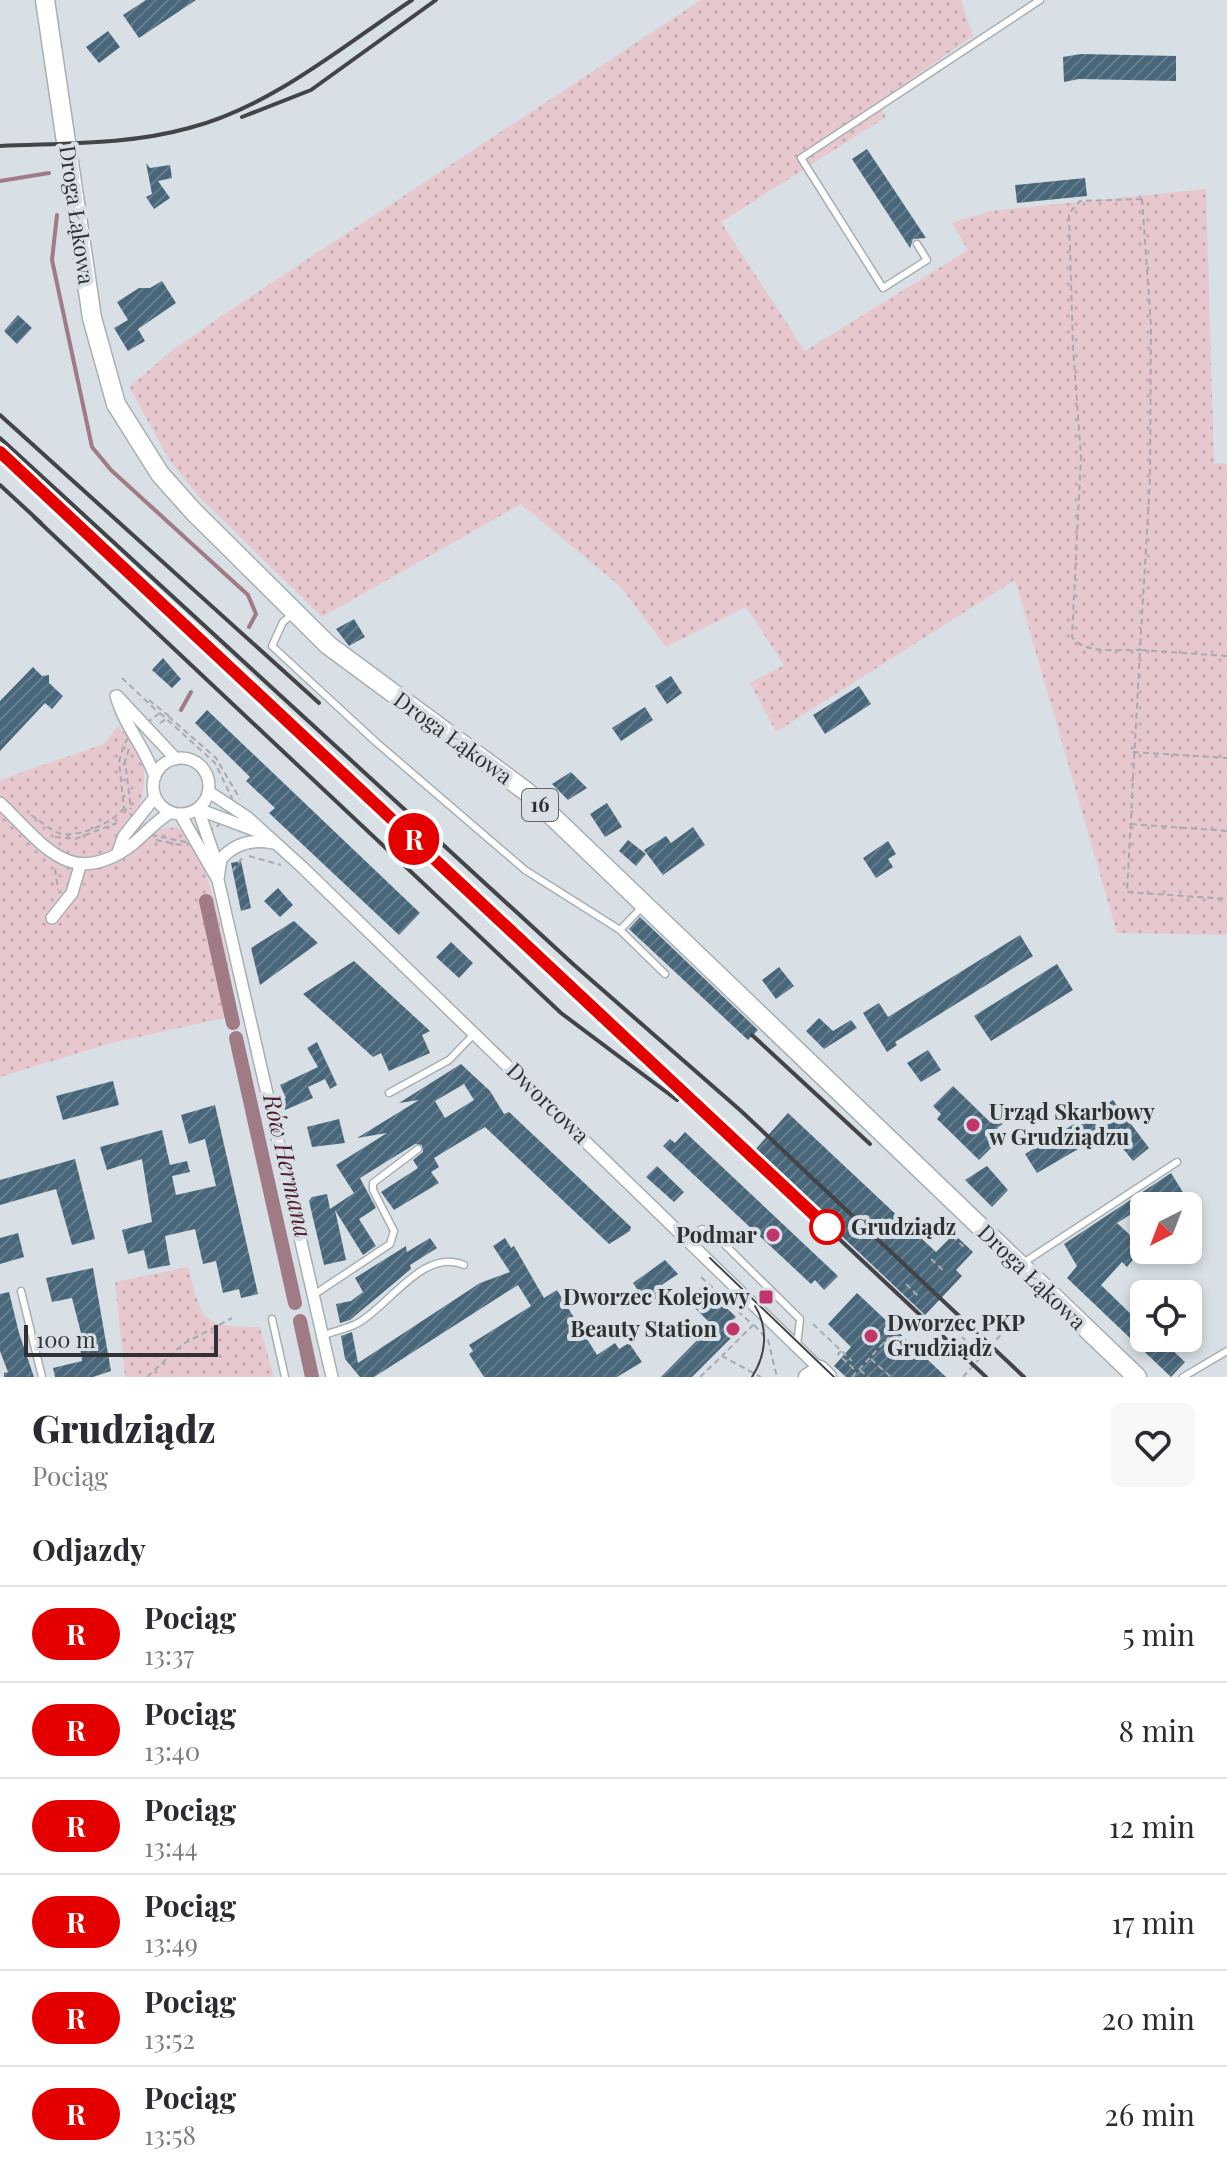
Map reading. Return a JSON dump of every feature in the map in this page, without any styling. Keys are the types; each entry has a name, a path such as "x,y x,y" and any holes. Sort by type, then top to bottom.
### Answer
{"main road":[{"name":"Droga Łąkowa","path":"45,0 92,318 116,404 160,474 294,613 361,670 527,792 1137,1377"}],"street":[{"path":"2,804 48,848 66,862 80,866 94,865 118,852 124,836 142,825 175,813 198,809 209,792 209,781 199,764 176,759 139,729"},
{"path":"139,729 155,777 155,797 142,825"},
{"path":"155,777 163,764 176,759"},
{"name":"Dworcowa","path":"209,792 275,843 475,1033 797,1348 818,1374"},
{"path":"155,797 175,813 195,837 218,880"},
{"path":"198,809 218,867 218,880 332,1377"},
{"name":"Dworcowa","path":"198,809 263,833"},
{"path":"218,867 221,859 237,846 250,841 275,843"},
{"path":"52,918 72,893 80,866"}],"lane":[{"path":"917,244 927,260 883,288 801,158 1040,0"},
{"path":"294,613 283,622 272,646 525,870 620,930 665,974"},
{"path":"620,930 644,905"},
{"path":"389,1093 449,1060 475,1033"},
{"path":"312,1296 390,1244 394,1231 373,1183 418,1149"},
{"path":"1020,1265 1177,1162"},
{"path":"682,1238 702,1229 713,1233 774,1289 800,1319 797,1348"},
{"path":"322,1336 359,1322 436,1263 453,1260 464,1265"},
{"path":"21,1291 42,1377"},
{"path":"272,1319 285,1377"},
{"path":"1183,1377 1227,1351"}],"path":[{"path":"1227,656 1140,650 1087,648 1078,645 1072,637 1081,456 1073,348 1069,213 1080,201 1142,199 1151,325 1150,480 1140,650 1133,752 1127,892 1227,899"},
{"path":"122,678 215,763 232,798 218,826 185,842 152,835 124,808 119,762 124,744 160,713"},
{"path":"148,702 169,717"},
{"path":"1133,752 1227,758"},
{"path":"2,804 27,813 59,833 74,834 112,820 124,808"},
{"path":"1130,824 1227,831"},
{"path":"48,848 42,855 57,873 56,897"},
{"path":"952,1236 965,1248"},
{"path":"931,1259 944,1271"},
{"path":"701,1277 768,1340 777,1377"},
{"path":"906,1284 919,1297"},
{"path":"963,1377 1022,1311"},
{"path":"147,1377 183,1344 232,1318"},
{"path":"813,1324 852,1361"},
{"path":"700,1377 753,1325"},
{"path":"852,1377 880,1348 889,1337 894,1342 889,1347 883,1341 876,1335"},
{"path":"962,1337 982,1356"},
{"path":"841,1351 838,1354 868,1377"},
{"path":"722,1356 761,1377"},
{"path":"870,1358 891,1377"}],"shaded area":[{"path":"701,0 961,0 973,36 877,103 886,117 721,222 805,351 968,250 952,223 990,211 1206,189 1214,463 1227,464 1227,935 1117,933 1015,580 776,732 750,683 784,665 746,607 666,647 621,587 521,504 322,617 199,497 169,459 129,387 174,349 238,305"},
{"path":"118,726 135,747 143,767 143,788 137,814 152,830 177,827 190,842 201,863 218,915 238,1015 111,1043 0,1077 0,780 104,744"},
{"path":"188,1267 197,1300 208,1318 226,1326 260,1327 274,1377 125,1377 115,1282"}],"building":[{"path":"146,0 196,0 139,38 123,15"},
{"path":"108,31 120,47 99,63 86,47"},
{"path":"1081,54 1176,56 1176,81 1079,79 1064,82 1063,57"},
{"path":"867,149 926,238 913,239 910,248 852,159"},
{"path":"146,163 150,168 170,165 172,178 158,181 170,198 154,209 146,197 152,194"},
{"path":"1085,178 1087,196 1017,203 1015,185"},
{"path":"162,281 176,303 138,329 145,341 128,351 114,328 128,320 117,302 139,288 150,288"},
{"path":"18,315 32,328 17,344 4,331"},
{"path":"354,619 365,637 349,646 336,629"},
{"path":"163,658 181,679 172,688 152,670"},
{"path":"33,667 42,676 49,675 49,683 63,696 52,709 45,703 0,751 0,701"},
{"path":"671,676 682,693 667,704 655,686"},
{"path":"859,686 871,704 825,734 813,715"},
{"path":"645,707 653,720 621,741 612,728"},
{"path":"207,710 420,913 399,935 269,813 275,808 246,781 250,777 195,723"},
{"path":"571,772 587,788 568,800 552,784"},
{"path":"607,803 622,827 605,837 590,814"},
{"path":"693,827 705,845 663,875 644,850 666,836 671,843"},
{"path":"628,840 646,854 636,866 619,851"},
{"path":"888,841 896,854 888,859 893,867 876,878 863,858"},
{"path":"241,861 251,908 241,911 231,863"},
{"path":"278,888 293,905 280,917 264,901"},
{"path":"640,917 758,1030 748,1040 629,929"},
{"path":"294,921 318,943 260,985 251,948"},
{"path":"1020,935 1033,956 895,1042 897,1045 887,1052 863,1013 879,1003 888,1017"},
{"path":"451,942 473,963 459,978 436,957"},
{"path":"354,961 430,1031 422,1035 430,1053 389,1071 381,1053 373,1057 303,994"},
{"path":"1057,964 1073,990 991,1041 974,1016"},
{"path":"779,967 794,986 776,999 762,980"},
{"path":"819,1018 833,1031 851,1020 857,1028 824,1049 806,1031"},
{"path":"317,1042 337,1085 330,1089 325,1079 308,1087 313,1098 285,1110 281,1100 286,1098 280,1085 318,1067 307,1048"},
{"path":"928,1050 941,1070 921,1082 907,1063"},
{"path":"461,1064 490,1091 504,1114 509,1112 631,1227 630,1231 609,1244 485,1127 434,1158 439,1167 431,1172 439,1183 394,1210 381,1192 418,1168 413,1160 423,1152 422,1145 415,1144 360,1178 376,1208 359,1219 376,1246 363,1255 335,1210 346,1260 324,1265 309,1201 312,1197 327,1194 330,1209 354,1193 336,1165 387,1133 357,1138 419,1100 399,1103","holes":["464,1084 474,1100 445,1118 435,1101"]},
{"path":"113,1081 119,1105 63,1120 56,1096"},
{"name":"Urząd Skarbowy w Grudziądzu","path":"953,1086 989,1121 1001,1112 1007,1121 997,1128 1004,1135 979,1160 937,1119 941,1114 933,1106"},
{"path":"1113,1100 1149,1148 1133,1161 1109,1131 1037,1173 1025,1154"},
{"path":"215,1105 258,1294 241,1298 239,1289 223,1293 216,1261 203,1264 195,1229 165,1236 170,1265 148,1269 144,1250 128,1254 122,1230 152,1222 142,1159 107,1170 100,1147 162,1130 170,1165 187,1161 190,1172 172,1176 176,1195 216,1186 205,1139 189,1144 181,1115"},
{"path":"788,1113 936,1252 954,1234 973,1252 956,1270 962,1276 925,1315 753,1152"},
{"path":"339,1119 345,1143 312,1147 307,1127"},
{"path":"685,1132 838,1276 824,1290 815,1280 811,1284 663,1146 670,1139 675,1143"},
{"path":"75,1159 95,1239 72,1245 56,1189 0,1205 0,1180"},
{"path":"657,1166 684,1192 674,1202 646,1177"},
{"path":"987,1166 1008,1190 992,1207 965,1180"},
{"path":"1171,1173 1183,1192 1142,1192"},
{"path":"1130,1200 1130,1215 1117,1223 1130,1235 1130,1263 1127,1267 1122,1262 1101,1285 1130,1313 1130,1338 1067,1278 1077,1266 1064,1244"},
{"path":"18,1233 24,1257 0,1264 0,1238"},
{"path":"430,1238 437,1248 410,1265 411,1269 350,1320 340,1323 336,1304 351,1301 363,1292 355,1278 406,1246 407,1252"},
{"path":"505,1238 511,1248 514,1246 544,1298 557,1290 597,1355 615,1343 619,1349 629,1343 642,1362 617,1377 484,1377 469,1354 473,1351 469,1345 531,1306 518,1285 374,1377 360,1377 345,1359 341,1336 352,1332 358,1363 480,1283 510,1272 493,1246"},
{"path":"665,1260 678,1274 660,1286 665,1293 647,1304 633,1283"},
{"path":"93,1268 111,1371 93,1377 55,1377 53,1368 82,1361 78,1333 81,1333 72,1298 52,1302 46,1278"},
{"path":"703,1285 736,1317 732,1321 740,1329 692,1377 661,1377 712,1325 688,1301"},
{"path":"9,1292 34,1377 4,1377 4,1373 8,1372 0,1351 0,1294"},
{"name":"Dworzec PKP Grudziądz","path":"857,1293 946,1377 846,1377 834,1366 851,1347 828,1324"},
{"path":"1145,1352 1174,1352 1185,1362 1171,1377"}],"waterway":[{"path":"0,181 49,173"},
{"path":"57,215 52,260 92,447 111,470 248,595 256,614 249,627"},
{"path":"181,710 191,692"},
{"name":"Rów Hermana","path":"206,901 233,1023"},
{"name":"Rów Hermana","path":"236,1038 295,1303"},
{"name":"Rów Hermana","path":"300,1321 312,1377"}],"tram line":[{"path":"710,1258 834,1377"},
{"path":"752,1377 764,1342 762,1324 755,1306"}],"railway":[{"path":"0,146 143,138 219,118 249,106 305,73 412,0"},
{"path":"242,117 311,90 436,0"},
{"path":"0,415 319,703"},
{"path":"0,438 573,964 740,1110 1024,1377"},
{"path":"0,485 41,523"},
{"path":"34,517 561,1013 677,1100"},
{"path":"261,695 986,1377"},
{"path":"752,1035 870,1144"}],"train":[{"name":"R","path":"0,452 827,1227"}],"place":[{"name":"Urząd Skarbowy w Grudziądzu","path":"973,1125"},
{"name":"Grudziądz","path":"827,1227"},
{"name":"Podmar","path":"773,1235"},
{"name":"Dworzec Kolejowy","path":"766,1297"},
{"name":"Beauty Station","path":"733,1329"},
{"name":"Dworzec PKP Grudziądz","path":"871,1336"}]}
